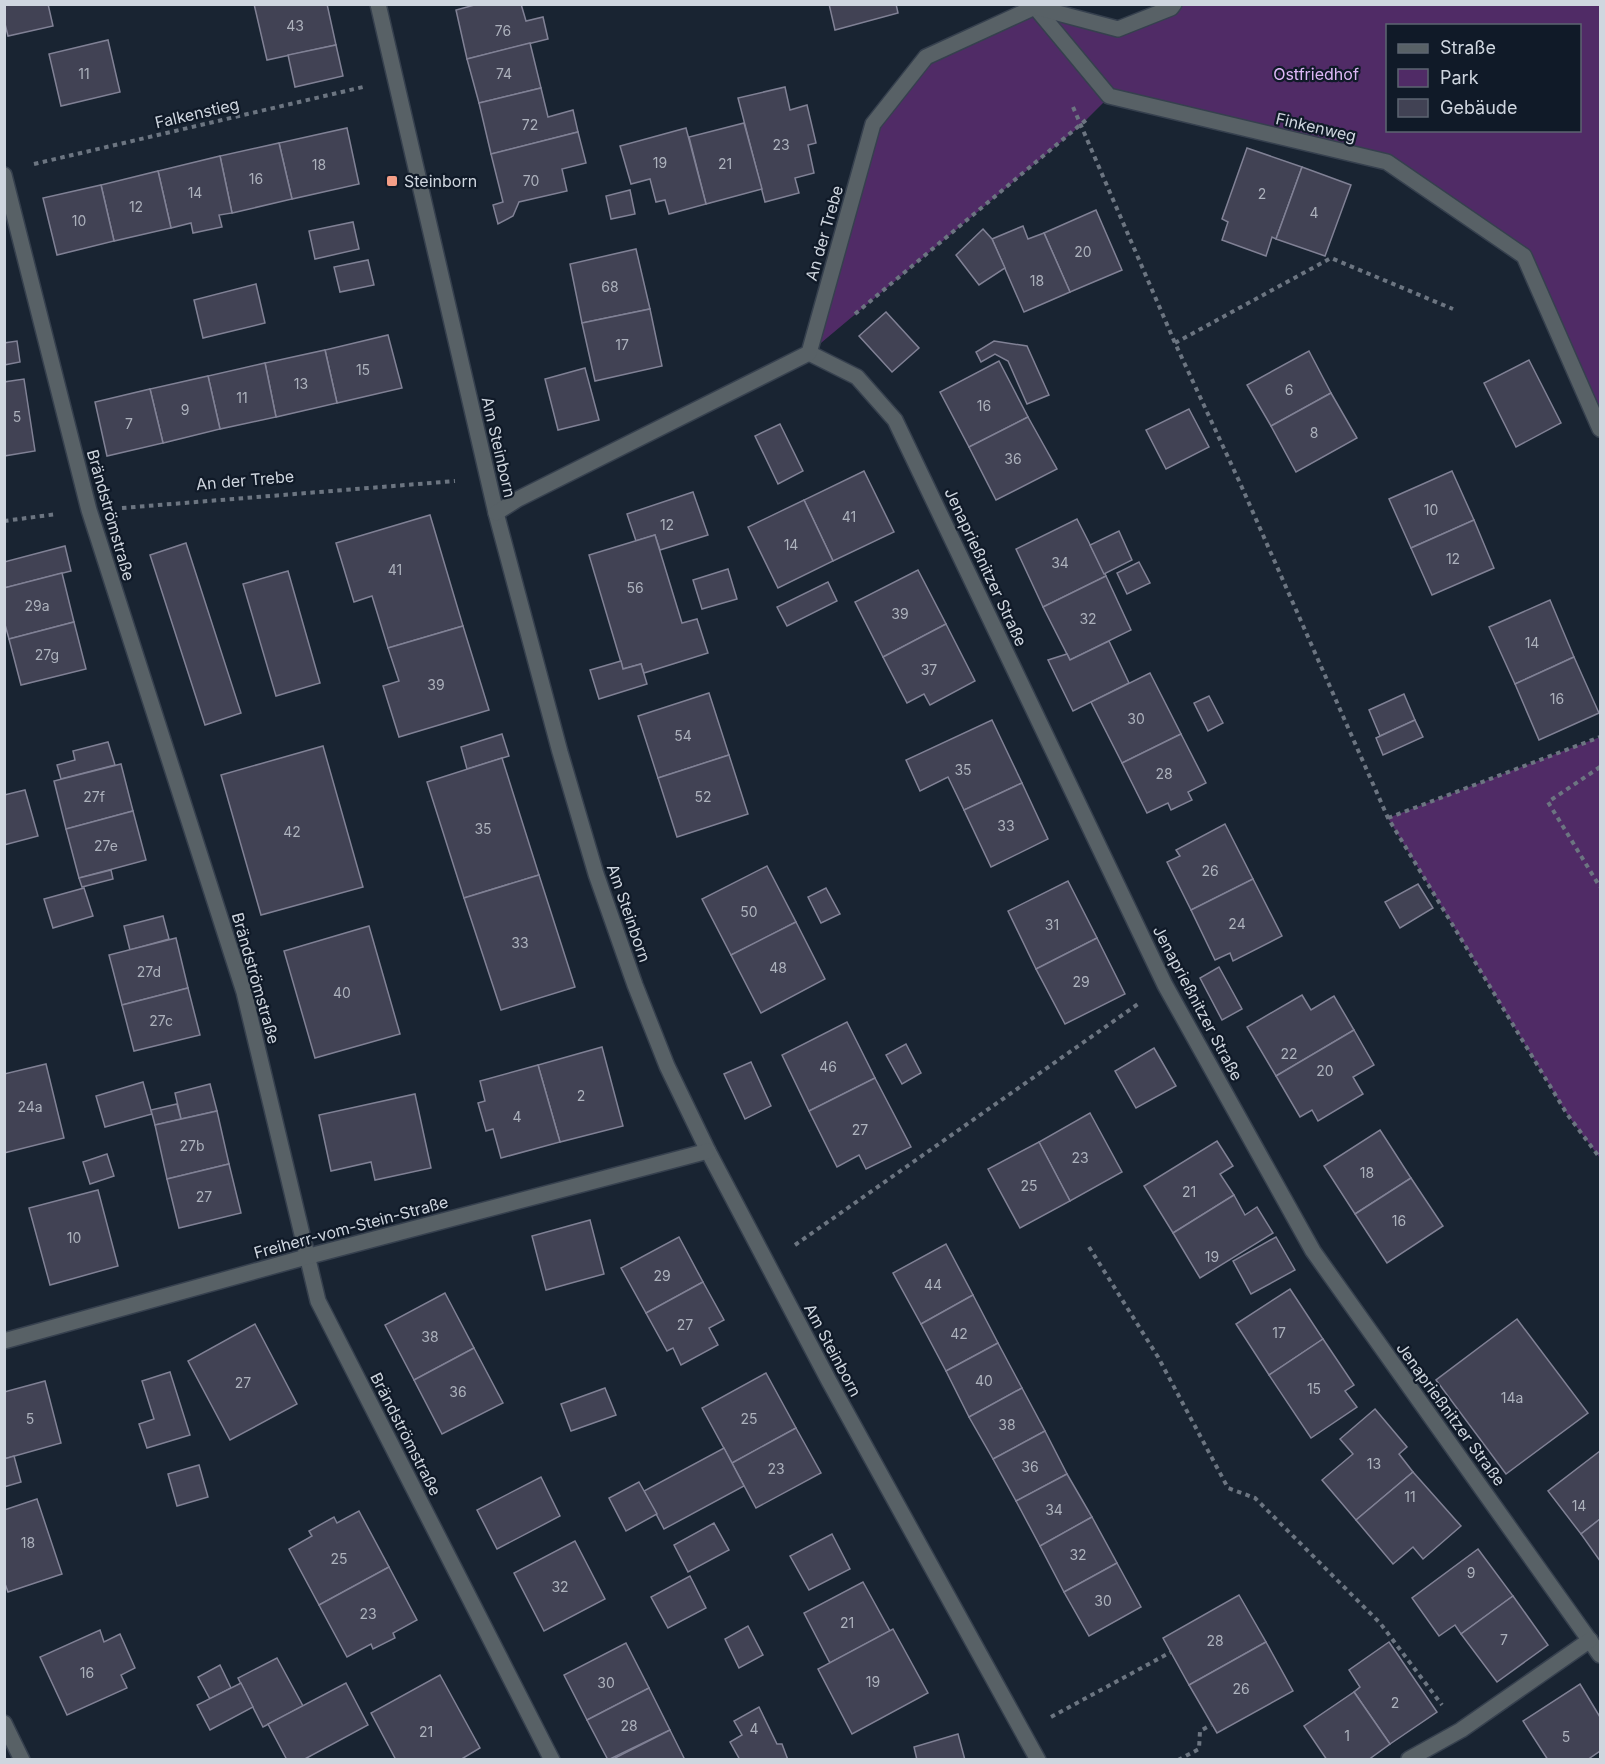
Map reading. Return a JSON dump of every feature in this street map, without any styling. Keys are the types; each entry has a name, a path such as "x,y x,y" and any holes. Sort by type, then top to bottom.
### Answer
{"street":[{"name":"Am Steinborn","path":"378,4 496,513 560,752 596,874 667,1066 708,1151 829,1381 1038,1760"},
{"path":"1035,5 1118,29 1172,8 1174,4"},
{"path":"1035,5 1109,96"},
{"name":"An der Trebe","path":"809,353 873,124 926,57 1035,5"},
{"name":"Finkenweg","path":"1109,96 1387,162 1524,256 1600,429"},
{"name":"Brändströmstraße","path":"4,175 89,510 244,992 318,1301 552,1760"},
{"path":"496,513 518,499 809,353"},
{"name":"Jenaprießnitzer Straße","path":"809,353 857,377 895,420 1165,985 1313,1251 1600,1655"},
{"name":"Freiherr-vom-Stein-Straße","path":"4,1341 306,1257 708,1151"},
{"path":"1409,1759 1461,1730 1590,1640"},
{"path":"4,1723 22,1760"}],"path":[{"name":"Falkenstieg","path":"27,165 396,79"},
{"path":"854,315 1080,126 1109,96"},
{"path":"1072,104 1175,343 1240,483 1388,818 1567,1114 1600,1158"},
{"path":"1175,343 1331,258 1453,309"},
{"name":"An der Trebe","path":"4,521 89,510 488,478"},
{"path":"1388,818 1600,737"},
{"path":"1600,767 1548,802 1600,887"},
{"path":"768,1264 1165,985"},
{"path":"1089,1246 1158,1357 1228,1488 1255,1498 1380,1623 1461,1730"},
{"path":"1024,1732 1171,1652"},
{"path":"1178,1760 1199,1749 1200,1731 1211,1725"}],"green space":[{"name":"Ostfriedhof","path":"1174,5 1600,5 1600,429 1524,256 1387,162 1110,96 1080,126 809,353 873,124 926,57 1035,7 1118,29"},
{"path":"1600,737 1600,1158 1567,1114 1388,818"}],"building":[{"path":"4,4 48,4 53,26 8,36 4,20"},
{"path":"254,4 327,4 336,45 267,60"},
{"path":"478,4 521,4 526,21 543,17 548,39 467,59 456,10"},
{"path":"829,4 896,4 898,13 835,30"},
{"path":"108,40 120,92 61,106 49,54"},
{"path":"530,43 541,88 479,103 467,59"},
{"path":"336,45 343,76 295,87 288,55"},
{"path":"785,87 790,110 807,105 816,143 808,145 814,173 795,178 799,193 765,202 738,98"},
{"path":"541,88 548,117 573,110 578,132 491,154 479,103"},
{"path":"744,123 762,189 706,204 689,137"},
{"path":"347,128 359,184 292,199 279,143"},
{"path":"686,128 706,204 669,214 665,200 656,202 650,179 631,184 620,146"},
{"path":"578,132 586,163 562,169 567,191 519,202 513,216 498,224 493,205 503,202 491,154"},
{"path":"279,143 292,199 232,213 220,156"},
{"path":"1247,148 1302,167 1276,239 1272,237 1266,256 1222,240 1228,222 1222,219"},
{"path":"220,156 232,213 219,215 222,227 193,233 191,223 171,228 158,171"},
{"path":"1302,167 1351,185 1325,256 1276,239"},
{"path":"158,171 171,228 114,241 101,185"},
{"path":"101,185 114,241 57,255 43,198"},
{"path":"630,190 635,214 611,219 606,196"},
{"path":"1096,210 1122,270 1070,292 1044,233"},
{"path":"353,222 359,249 315,259 309,231"},
{"path":"1023,226 1028,239 1044,233 1070,292 1024,312 992,239"},
{"path":"983,229 992,239 1005,268 979,285 956,255"},
{"path":"636,249 650,309 582,323 570,264"},
{"path":"368,260 374,285 340,292 334,267"},
{"path":"256,284 265,323 203,338 194,300"},
{"path":"650,309 662,366 595,381 582,323"},
{"path":"886,312 919,348 892,372 859,336"},
{"path":"388,335 402,388 337,403 325,350"},
{"path":"17,341 20,362 4,365 4,343"},
{"path":"994,341 1027,346 1049,395 1027,404 1008,361 995,354 981,362 976,352"},
{"path":"325,350 337,403 276,417 265,363"},
{"path":"1309,351 1331,393 1271,426 1247,385"},
{"path":"1529,360 1561,423 1516,447 1484,383"},
{"path":"999,361 1028,417 969,447 940,392"},
{"path":"265,363 276,417 220,429 208,376"},
{"path":"585,368 599,420 558,430 545,379"},
{"path":"208,376 220,429 163,443 150,389"},
{"path":"24,379 35,451 4,456 4,382"},
{"path":"150,389 163,443 107,456 95,402"},
{"path":"1331,393 1357,438 1296,472 1271,426"},
{"path":"1189,409 1209,447 1166,469 1146,430"},
{"path":"1028,417 1057,469 996,500 969,447"},
{"path":"780,424 803,471 778,484 755,436"},
{"path":"864,471 894,532 833,561 804,500"},
{"path":"1452,471 1474,520 1411,548 1389,499"},
{"path":"693,492 708,535 660,550 655,535 636,541 627,514"},
{"path":"804,500 833,561 778,588 748,527"},
{"path":"430,515 463,626 388,648 372,596 354,602 336,543"},
{"path":"1077,519 1106,576 1043,607 1016,549"},
{"path":"1474,520 1494,568 1432,595 1411,548"},
{"path":"1119,531 1132,560 1104,574 1090,545"},
{"path":"655,535 682,623 697,619 708,653 644,673 641,664 623,669 589,555"},
{"path":"186,543 241,713 205,725 150,555"},
{"path":"65,546 71,571 4,588 4,562"},
{"path":"1139,562 1150,583 1127,594 1117,573"},
{"path":"728,569 737,599 702,609 693,580"},
{"path":"918,570 946,624 883,657 855,602"},
{"path":"288,571 320,683 276,696 243,584"},
{"path":"62,573 74,622 9,639 4,621 4,588"},
{"path":"1106,576 1131,630 1070,660 1043,607"},
{"path":"828,582 837,601 787,626 777,607"},
{"path":"1550,600 1574,657 1515,684 1489,627"},
{"path":"74,622 86,669 21,685 9,639"},
{"path":"946,624 975,681 930,705 924,694 907,703 883,657"},
{"path":"463,626 489,710 399,737 383,686 399,681 388,648"},
{"path":"1109,641 1129,683 1073,711 1048,660 1067,654 1070,660"},
{"path":"1574,657 1599,713 1539,740 1515,684"},
{"path":"621,661 623,669 641,664 647,684 599,699 590,670"},
{"path":"1150,673 1181,734 1122,763 1091,702"},
{"path":"709,693 729,755 658,778 638,716"},
{"path":"1404,694 1415,720 1380,736 1369,710"},
{"path":"1209,696 1223,723 1208,731 1194,703"},
{"path":"992,720 1022,783 964,810 948,777 920,791 906,760"},
{"path":"1415,720 1423,737 1383,755 1376,738"},
{"path":"502,734 509,756 467,769 461,747"},
{"path":"1181,734 1206,783 1188,792 1192,800 1171,810 1168,803 1147,813 1122,763"},
{"path":"108,742 115,765 61,779 57,765 75,760 73,751"},
{"path":"323,746 363,887 261,915 221,775"},
{"path":"729,755 748,814 677,837 658,778"},
{"path":"502,758 539,875 464,898 427,782"},
{"path":"121,764 133,811 66,829 54,781"},
{"path":"1022,783 1048,839 991,867 964,810"},
{"path":"25,790 38,836 4,845 4,795"},
{"path":"133,811 146,860 79,878 66,829"},
{"path":"1225,824 1253,879 1191,910 1167,862 1180,856 1176,850"},
{"path":"767,866 796,922 731,955 702,899"},
{"path":"111,870 113,879 82,887 79,878"},
{"path":"539,875 575,987 501,1010 464,898"},
{"path":"1253,879 1282,936 1233,961 1230,953 1215,960 1191,910"},
{"path":"1068,881 1097,938 1036,969 1008,911"},
{"path":"1418,884 1433,908 1400,928 1385,902"},
{"path":"84,888 93,916 53,928 44,899"},
{"path":"826,888 840,914 821,923 808,897"},
{"path":"163,916 169,939 130,950 124,926"},
{"path":"796,922 825,979 761,1013 731,955"},
{"path":"369,926 400,1034 315,1058 284,951"},
{"path":"176,938 188,988 122,1005 109,955"},
{"path":"1097,938 1125,994 1065,1024 1036,969"},
{"path":"1219,967 1242,1009 1222,1020 1200,978"},
{"path":"188,988 200,1035 134,1051 122,1005"},
{"path":"1302,995 1311,1010 1334,996 1354,1030 1276,1076 1247,1027"},
{"path":"847,1022 875,1078 809,1111 782,1055"},
{"path":"1354,1030 1374,1065 1353,1077 1363,1094 1318,1121 1312,1110 1300,1117 1276,1076"},
{"path":"906,1044 921,1073 902,1084 886,1055"},
{"path":"602,1047 623,1126 560,1142 538,1065"},
{"path":"1154,1048 1176,1086 1136,1108 1115,1071"},
{"path":"751,1062 771,1106 745,1119 724,1074"},
{"path":"46,1064 64,1138 4,1153 4,1074"},
{"path":"538,1065 560,1142 501,1158 493,1129 486,1131 478,1103 485,1101 480,1081"},
{"path":"875,1078 911,1147 866,1169 859,1155 837,1167 809,1111"},
{"path":"143,1082 152,1114 105,1127 96,1096"},
{"path":"210,1084 217,1111 181,1119 175,1093"},
{"path":"415,1094 431,1168 375,1180 371,1162 331,1171 319,1115"},
{"path":"177,1104 181,1119 155,1125 151,1110"},
{"path":"217,1111 229,1164 167,1179 155,1125"},
{"path":"1090,1113 1122,1172 1070,1201 1039,1142"},
{"path":"1380,1130 1411,1178 1355,1214 1324,1166"},
{"path":"1217,1141 1233,1166 1220,1174 1234,1195 1173,1233 1144,1186"},
{"path":"1039,1142 1070,1201 1020,1228 988,1169"},
{"path":"107,1154 114,1176 90,1184 83,1162"},
{"path":"229,1164 241,1213 179,1228 167,1179"},
{"path":"1411,1178 1443,1226 1387,1263 1355,1214"},
{"path":"98,1190 118,1266 50,1285 29,1208"},
{"path":"1234,1195 1245,1215 1257,1207 1273,1233 1200,1278 1173,1233"},
{"path":"590,1220 604,1274 546,1290 532,1236"},
{"path":"679,1237 703,1282 646,1313 621,1268"},
{"path":"1276,1237 1295,1270 1251,1294 1233,1261"},
{"path":"946,1244 973,1295 921,1324 893,1273"},
{"path":"703,1282 724,1320 709,1328 718,1345 681,1365 673,1348 667,1351 646,1313"},
{"path":"1290,1289 1323,1339 1269,1375 1236,1324"},
{"path":"445,1293 474,1348 414,1380 385,1325"},
{"path":"973,1295 998,1343 946,1371 921,1324"},
{"path":"1517,1319 1588,1413 1506,1474 1436,1380"},
{"path":"255,1324 297,1404 230,1440 188,1361"},
{"path":"1323,1339 1354,1385 1345,1391 1357,1407 1311,1438 1269,1375"},
{"path":"998,1343 1022,1388 969,1417 946,1371"},
{"path":"474,1348 503,1403 442,1434 414,1380"},
{"path":"170,1372 190,1435 147,1448 139,1424 154,1419 142,1381"},
{"path":"766,1373 796,1428 732,1463 702,1408"},
{"path":"45,1381 61,1443 4,1459 4,1392"},
{"path":"605,1388 616,1415 571,1431 561,1404"},
{"path":"1022,1388 1045,1431 993,1459 969,1417"},
{"path":"1375,1409 1407,1447 1399,1454 1413,1472 1356,1520 1322,1480 1353,1454 1340,1439"},
{"path":"796,1428 821,1473 756,1508 732,1463"},
{"path":"1045,1431 1067,1474 1016,1501 993,1459"},
{"path":"724,1448 744,1486 664,1529 644,1491"},
{"path":"1600,1451 1600,1519 1581,1534 1548,1491"},
{"path":"14,1456 21,1482 4,1487 4,1459"},
{"path":"199,1465 208,1497 177,1506 168,1474"},
{"path":"1413,1472 1461,1526 1423,1559 1413,1547 1393,1564 1356,1520"},
{"path":"1067,1474 1092,1517 1040,1546 1016,1501"},
{"path":"541,1477 560,1516 497,1549 477,1510"},
{"path":"639,1482 657,1514 626,1531 609,1498"},
{"path":"37,1499 62,1574 8,1592 4,1581 4,1510"},
{"path":"359,1511 389,1567 319,1605 289,1549 312,1536 309,1531 334,1517 337,1523"},
{"path":"1092,1517 1117,1563 1064,1592 1040,1546"},
{"path":"1600,1519 1600,1561 1581,1534"},
{"path":"714,1523 729,1550 688,1572 674,1545"},
{"path":"832,1534 850,1569 809,1590 790,1556"},
{"path":"575,1541 605,1599 544,1631 514,1573"},
{"path":"1478,1549 1513,1596 1461,1634 1455,1625 1439,1636 1412,1598"},
{"path":"1117,1563 1141,1607 1089,1636 1064,1592"},
{"path":"389,1567 417,1620 393,1633 395,1638 373,1649 371,1644 347,1657 319,1605"},
{"path":"690,1576 706,1608 668,1628 651,1597"},
{"path":"863,1582 890,1631 830,1663 804,1613"},
{"path":"1239,1595 1266,1642 1189,1685 1163,1638"},
{"path":"1513,1596 1548,1645 1497,1682 1461,1634"},
{"path":"748,1626 763,1655 739,1668 725,1639"},
{"path":"893,1629 928,1693 852,1734 818,1669"},
{"path":"100,1630 104,1642 120,1634 135,1668 121,1675 127,1688 67,1715 40,1657"},
{"path":"1266,1642 1293,1691 1217,1733 1189,1685"},
{"path":"1389,1642 1437,1712 1390,1744 1354,1692 1360,1687 1349,1670"},
{"path":"626,1643 649,1688 587,1720 564,1675"},
{"path":"277,1658 303,1706 263,1727 238,1678"},
{"path":"220,1665 231,1688 210,1699 198,1677"},
{"path":"440,1675 480,1748 460,1760 396,1760 371,1713"},
{"path":"241,1683 253,1707 210,1730 197,1705"},
{"path":"346,1683 368,1725 303,1760 287,1760 268,1724"},
{"path":"1580,1684 1600,1717 1600,1751 1587,1760 1548,1760 1523,1721"},
{"path":"649,1688 670,1730 608,1760 587,1720"},
{"path":"1354,1692 1390,1744 1368,1760 1327,1760 1304,1726"},
{"path":"759,1707 777,1744 782,1744 788,1760 740,1760 730,1742 742,1735 734,1721"},
{"path":"670,1730 685,1760 611,1760"},
{"path":"958,1734 965,1760 917,1760 914,1747"}],"place":[{"name":"Steinborn","path":"392,181"}]}
